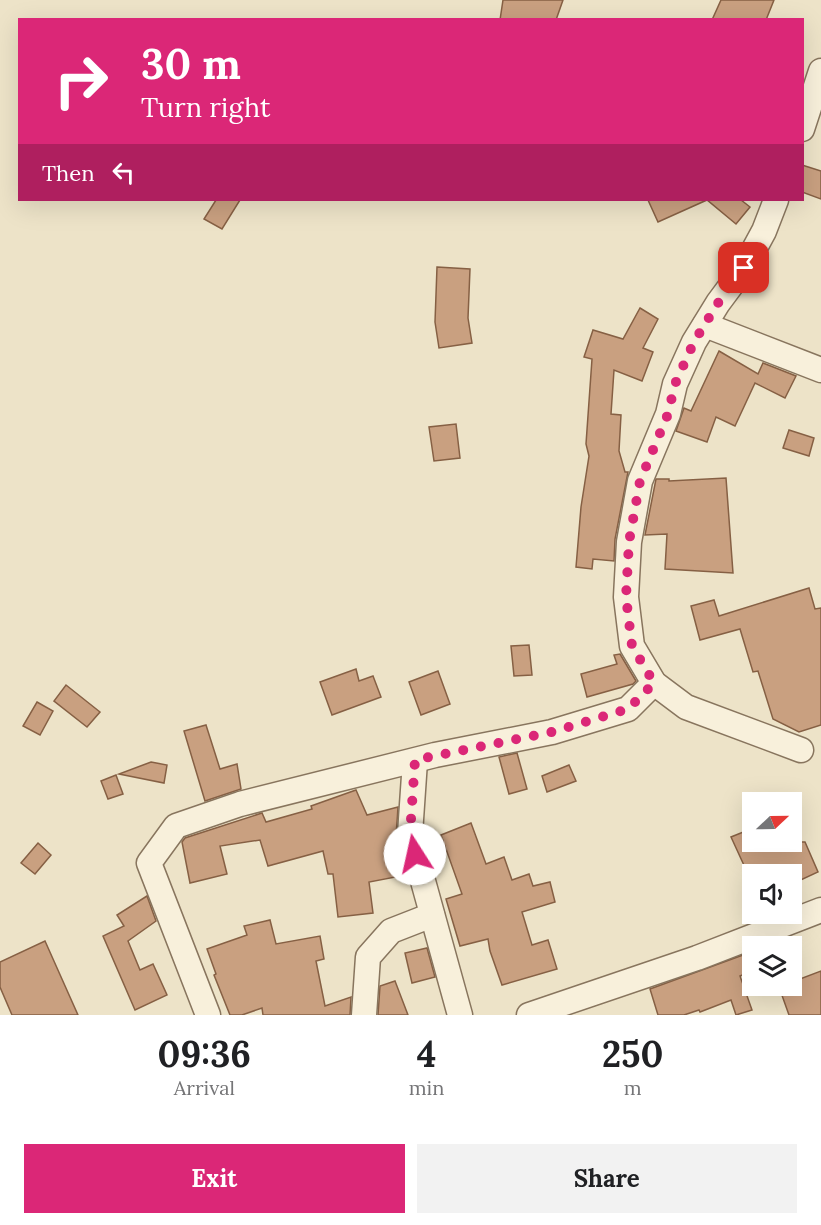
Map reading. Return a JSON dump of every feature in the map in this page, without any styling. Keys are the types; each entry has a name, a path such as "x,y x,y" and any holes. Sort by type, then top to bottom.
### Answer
{"street":[{"path":"804,123 821,71"},
{"path":"776,201 764,231 744,268 718,303 694,342 675,384 668,414 640,481 629,542 626,597 632,646 654,683 686,706 801,750"},
{"path":"705,325 821,370"},
{"path":"208,1015 149,863 176,826 240,804 415,760 552,732 628,709 654,683"},
{"path":"415,760 410,834 460,1015"},
{"path":"529,1015 697,958 821,910"},
{"path":"364,1015 368,957 391,931 432,915"}],"building":[{"path":"503,0 563,0 557,18 500,18"},
{"path":"721,0 774,0 767,18 713,18"},
{"path":"804,166 821,171 821,199 804,193"},
{"path":"215,201 239,201 222,229 204,219"},
{"path":"648,201 705,201 658,222"},
{"path":"708,201 742,201 750,207 736,224"},
{"path":"437,267 470,269 468,318 472,343 439,348 435,322"},
{"path":"640,308 658,319 643,348 653,352 642,381 614,370 611,414 621,415 619,451 625,472 628,472 615,539 614,561 593,559 592,569 576,567 581,507 589,456 586,444 592,359 584,357 593,330 623,339"},
{"path":"719,351 758,374 763,363 796,376 785,398 755,383 735,426 716,417 707,442 676,431 684,408 691,411"},
{"path":"456,424 460,458 434,461 429,427"},
{"path":"789,430 814,438 809,456 783,448"},
{"path":"726,478 733,573 665,569 667,534 645,535 656,479 669,479 669,481"},
{"path":"809,588 815,609 821,608 821,725 799,732 773,719 758,671 753,672 740,629 700,640 691,606 714,600 719,616"},
{"path":"529,645 532,675 514,676 511,646"},
{"path":"620,654 636,681 633,684 587,697 581,674 617,664 614,655"},
{"path":"356,669 359,681 373,676 381,697 332,715 320,682"},
{"path":"438,671 450,704 421,715 409,682"},
{"path":"66,685 100,712 87,727 54,701"},
{"path":"37,702 53,711 40,735 23,726"},
{"path":"206,725 220,769 237,764 241,789 205,801 184,731"},
{"path":"517,753 527,789 509,794 499,757"},
{"path":"151,762 167,765 164,783 119,774"},
{"path":"569,765 576,781 547,792 542,776"},
{"path":"116,775 123,794 108,799 101,781"},
{"path":"356,790 367,815 398,807 396,837 406,875 369,882 373,913 338,917 333,874 328,874 323,851 268,866 260,840 220,846 227,874 190,883 182,842 185,838 262,813 266,822 312,809 311,806"},
{"path":"471,823 486,864 504,857 512,880 529,874 533,886 550,882 555,902 522,912 532,945 548,940 557,969 502,985 488,939 460,946 446,899 462,894 441,835"},
{"path":"742,832 742,852 802,852 802,842 805,842 818,872 802,879 802,864 743,864 731,837"},
{"path":"38,843 51,855 35,874 21,863"},
{"path":"147,896 156,921 128,941 140,970 153,964 167,995 135,1010 103,936 124,926 117,915"},
{"path":"270,920 276,944 320,936 324,959 316,961 325,1006 351,997 350,1015 263,1015 262,1008 242,1015 230,1015 214,975 216,974 207,949 247,935 244,926"},
{"path":"45,941 78,1015 12,1015 0,987 0,962"},
{"path":"427,948 435,977 412,983 405,953"},
{"path":"742,955 742,975 740,976 742,996 747,996 752,1010 736,1015 731,1000 700,1012 699,1010 684,1015 658,1015 650,989"},
{"path":"821,971 821,1015 789,1015 782,996 802,996 802,978"},
{"path":"395,981 408,1015 378,1015 380,986"}],"route":[{"path":"415,854 410,834 415,760 552,732 628,709 654,683 632,646 626,597 629,542 640,481 668,414 675,384 694,342 718,303 744,268"}]}
